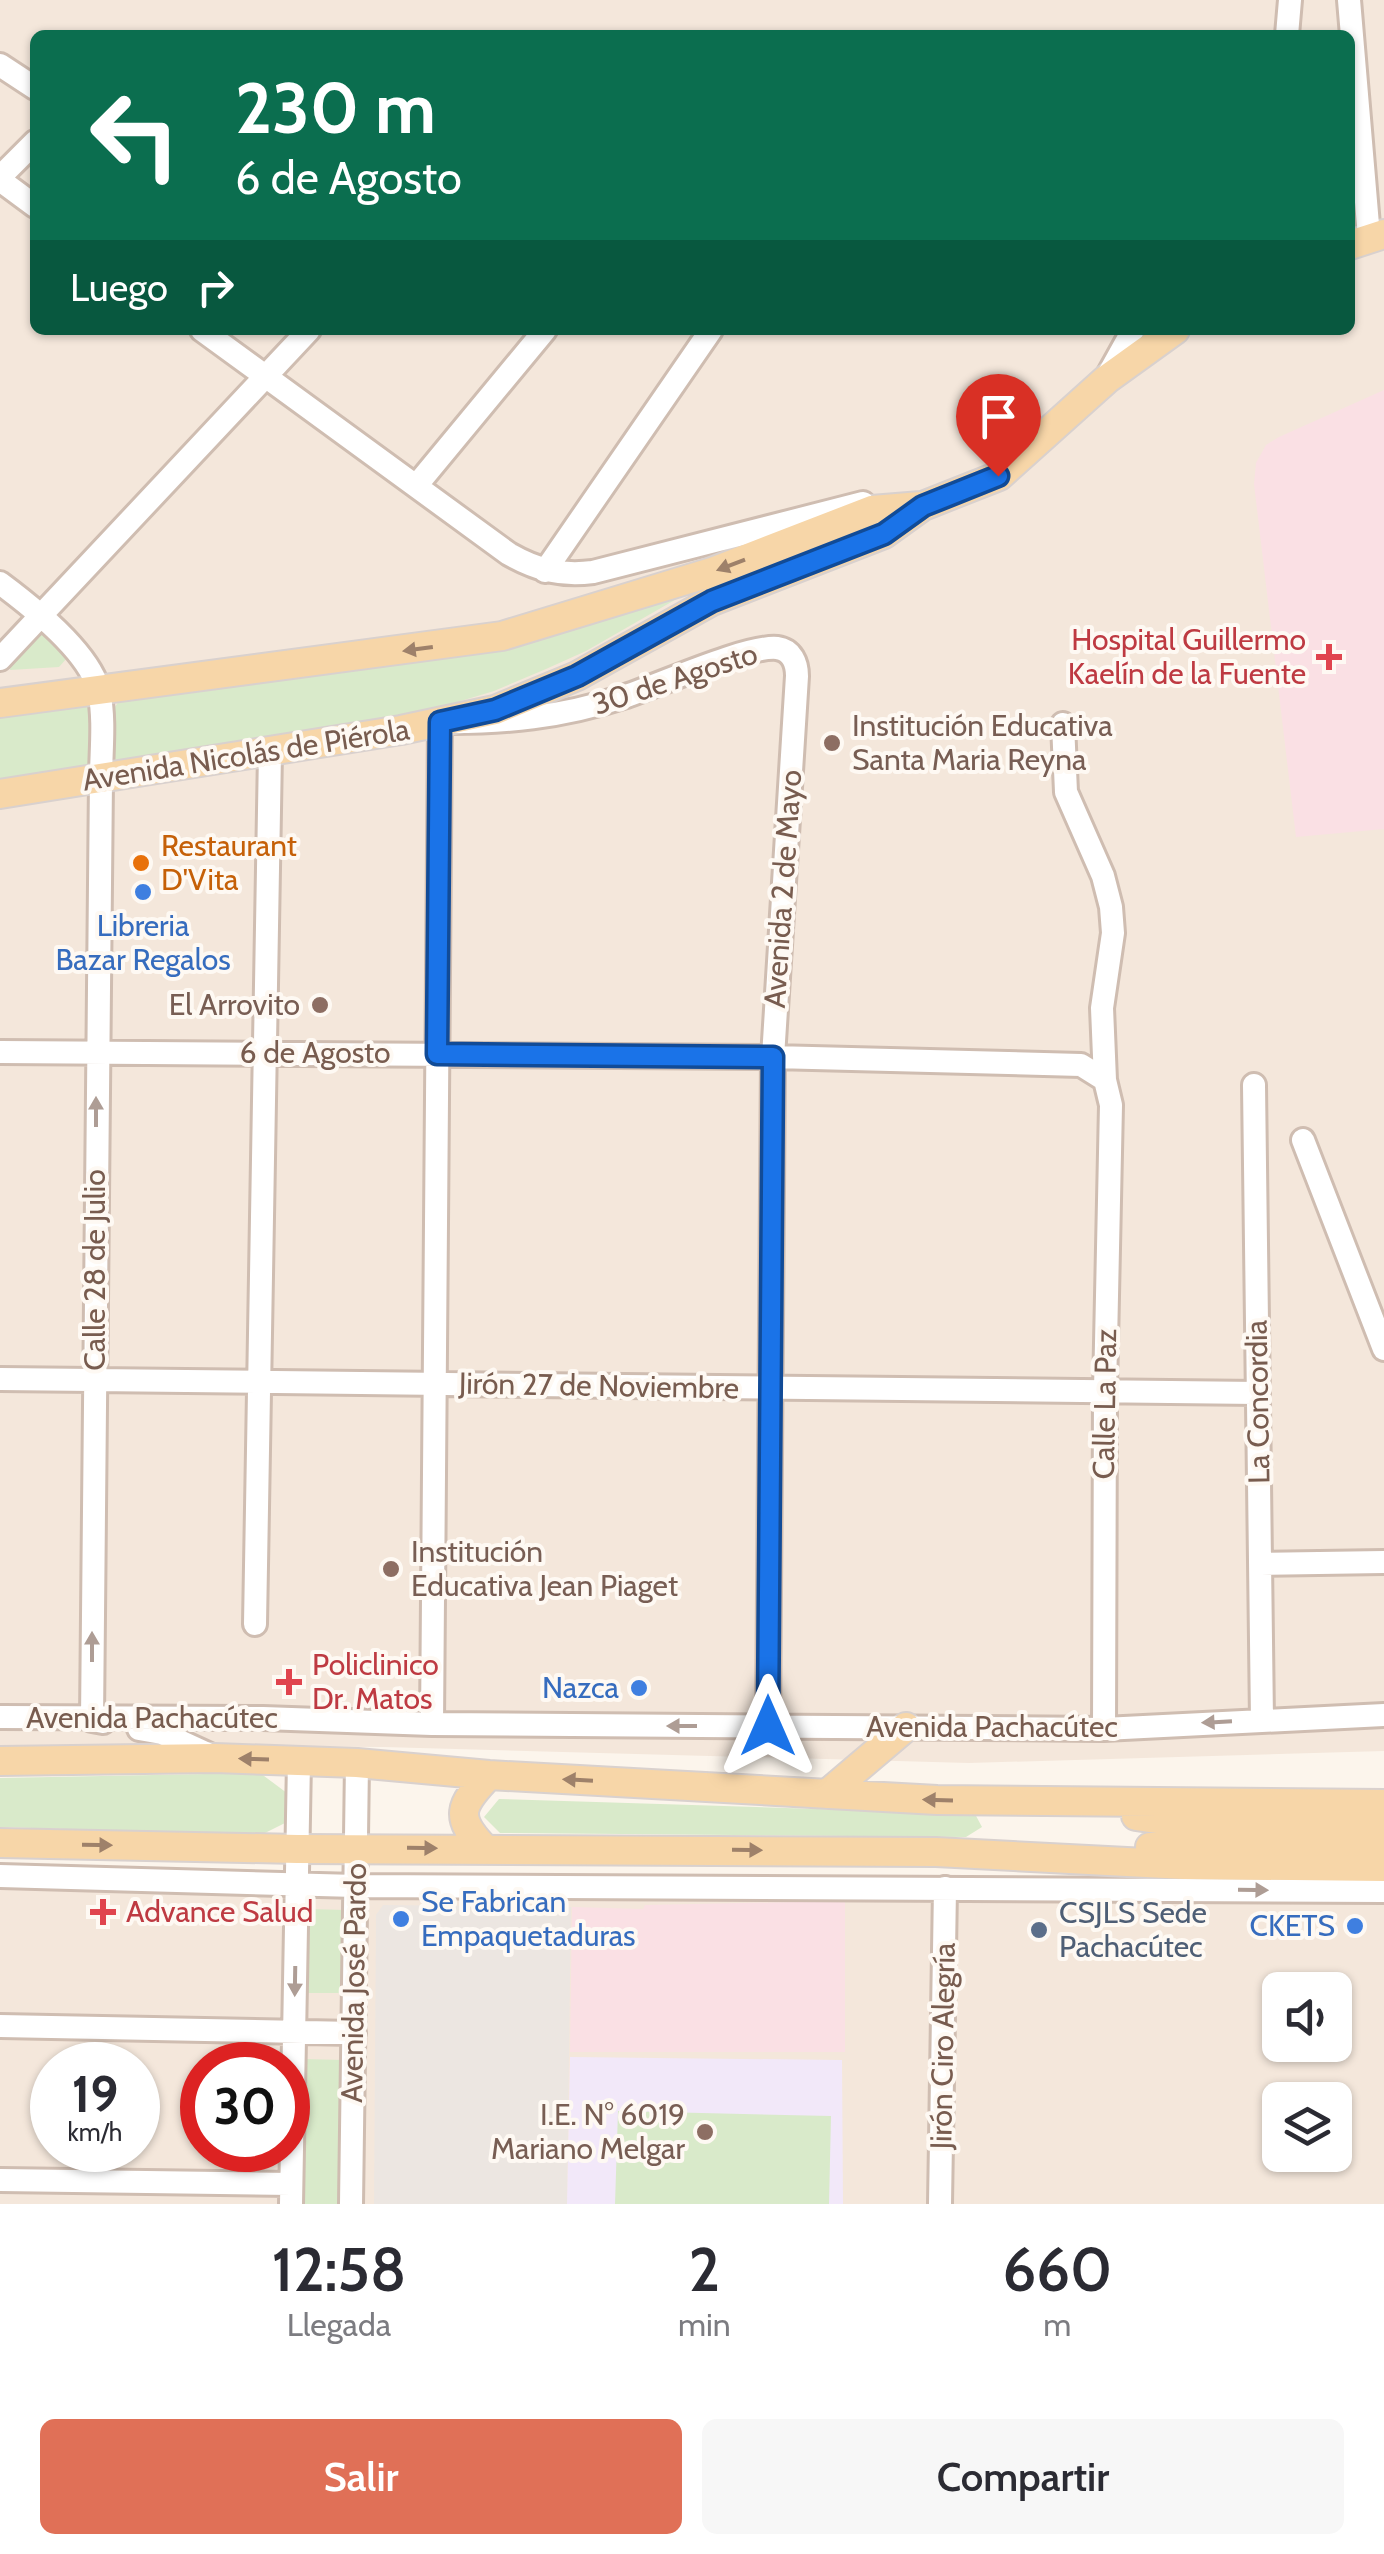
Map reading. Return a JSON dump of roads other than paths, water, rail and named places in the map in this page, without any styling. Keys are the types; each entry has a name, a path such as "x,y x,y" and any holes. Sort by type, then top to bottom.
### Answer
{"main road":[{"name":"Avenida Nicolás de Piérola","path":"0,794 270,752 495,710 577,676 712,601 884,534 923,506 998,476 1106,378 1168,335"},
{"name":"Avenida Nicolás de Piérola","path":"0,703 502,636 712,572 872,510 923,506"},
{"path":"827,1794 906,1727"},
{"name":"Avenida Pachacútec","path":"0,1761 299,1760 489,1775 1035,1803 1384,1804"},
{"path":"485,1849 466,1827 463,1817 471,1794 489,1775"},
{"name":"Avenida Pachacútec","path":"1035,1803 1198,1825 1384,1826"},
{"path":"0,1843 1018,1855 1185,1865 1384,1867"},
{"path":"1018,1855 1186,1845 1384,1848"}],"street":[{"path":"1287,30 1290,0"},
{"path":"1349,0 1351,30"},
{"path":"0,65 30,85"},
{"path":"1355,75 1368,239"},
{"path":"30,147 0,178 30,202"},
{"path":"209,335 509,554 545,571 568,575 593,572 854,505 962,490"},
{"path":"0,659 303,335"},
{"path":"416,486 541,335"},
{"path":"545,571 708,335"},
{"path":"1106,378 1130,335"},
{"path":"0,583 42,615 78,654 99,690"},
{"name":"30 de Agosto","path":"440,722 502,723 552,716 620,698 752,651 780,648 790,654"},
{"name":"Avenida 2 de Mayo","path":"768,1726 773,1057 797,676 797,665 790,654"},
{"name":"Calle 28 de Julio","path":"92,1720 102,779 99,690"},
{"path":"432,1724 440,722"},
{"name":"Calle La Paz","path":"1063,724 1066,792 1103,876 1111,907 1112,932 1102,1008 1105,1080 1111,1105 1104,1729"},
{"path":"255,1624 270,752"},
{"name":"6 de Agosto","path":"0,1052 773,1057 1082,1065 1105,1080"},
{"name":"La Concordia","path":"1254,1085 1262,1720"},
{"path":"1304,1140 1384,1349"},
{"name":"Jirón 27 de Noviembre","path":"0,1379 1258,1393"},
{"path":"1261,1564 1384,1562"},
{"name":"Avenida Pachacútec","path":"0,1717 1104,1729 1384,1715"},
{"path":"92,1720 162,1733 215,1758"},
{"name":"Avenida José Pardo","path":"291,2194 299,1760"},
{"name":"Avenida José Pardo","path":"351,2204 357,1763"},
{"path":"0,1876 356,1886 1384,1891"},
{"name":"Jirón Ciro Alegría","path":"940,2204 946,1888"},
{"path":"0,2026 354,2033"},
{"path":"0,2180 291,2194"}],"place":[{"name":"Hospital Guillermo Kaelín de la Fuente","path":"1329,657"},
{"name":"Institución Educativa Santa Maria Reyna","path":"832,743"},
{"name":"Restaurant D'Vita","path":"141,863"},
{"name":"Libreria Bazar Regalos","path":"143,892"},
{"name":"El Arrovito","path":"320,1005"},
{"name":"Institución Educativa Jean Piaget","path":"391,1569"},
{"name":"Policlinico Dr. Matos","path":"289,1682"},
{"name":"Nazca","path":"639,1688"},
{"name":"Advance Salud","path":"103,1912"},
{"name":"Se Fabrican Empaquetaduras","path":"401,1919"},
{"name":"CKETS","path":"1355,1926"},
{"name":"CSJLS Sede Pachacútec","path":"1039,1930"},
{"name":"I.E. N° 6019 Mariano Melgar","path":"705,2132"}]}
